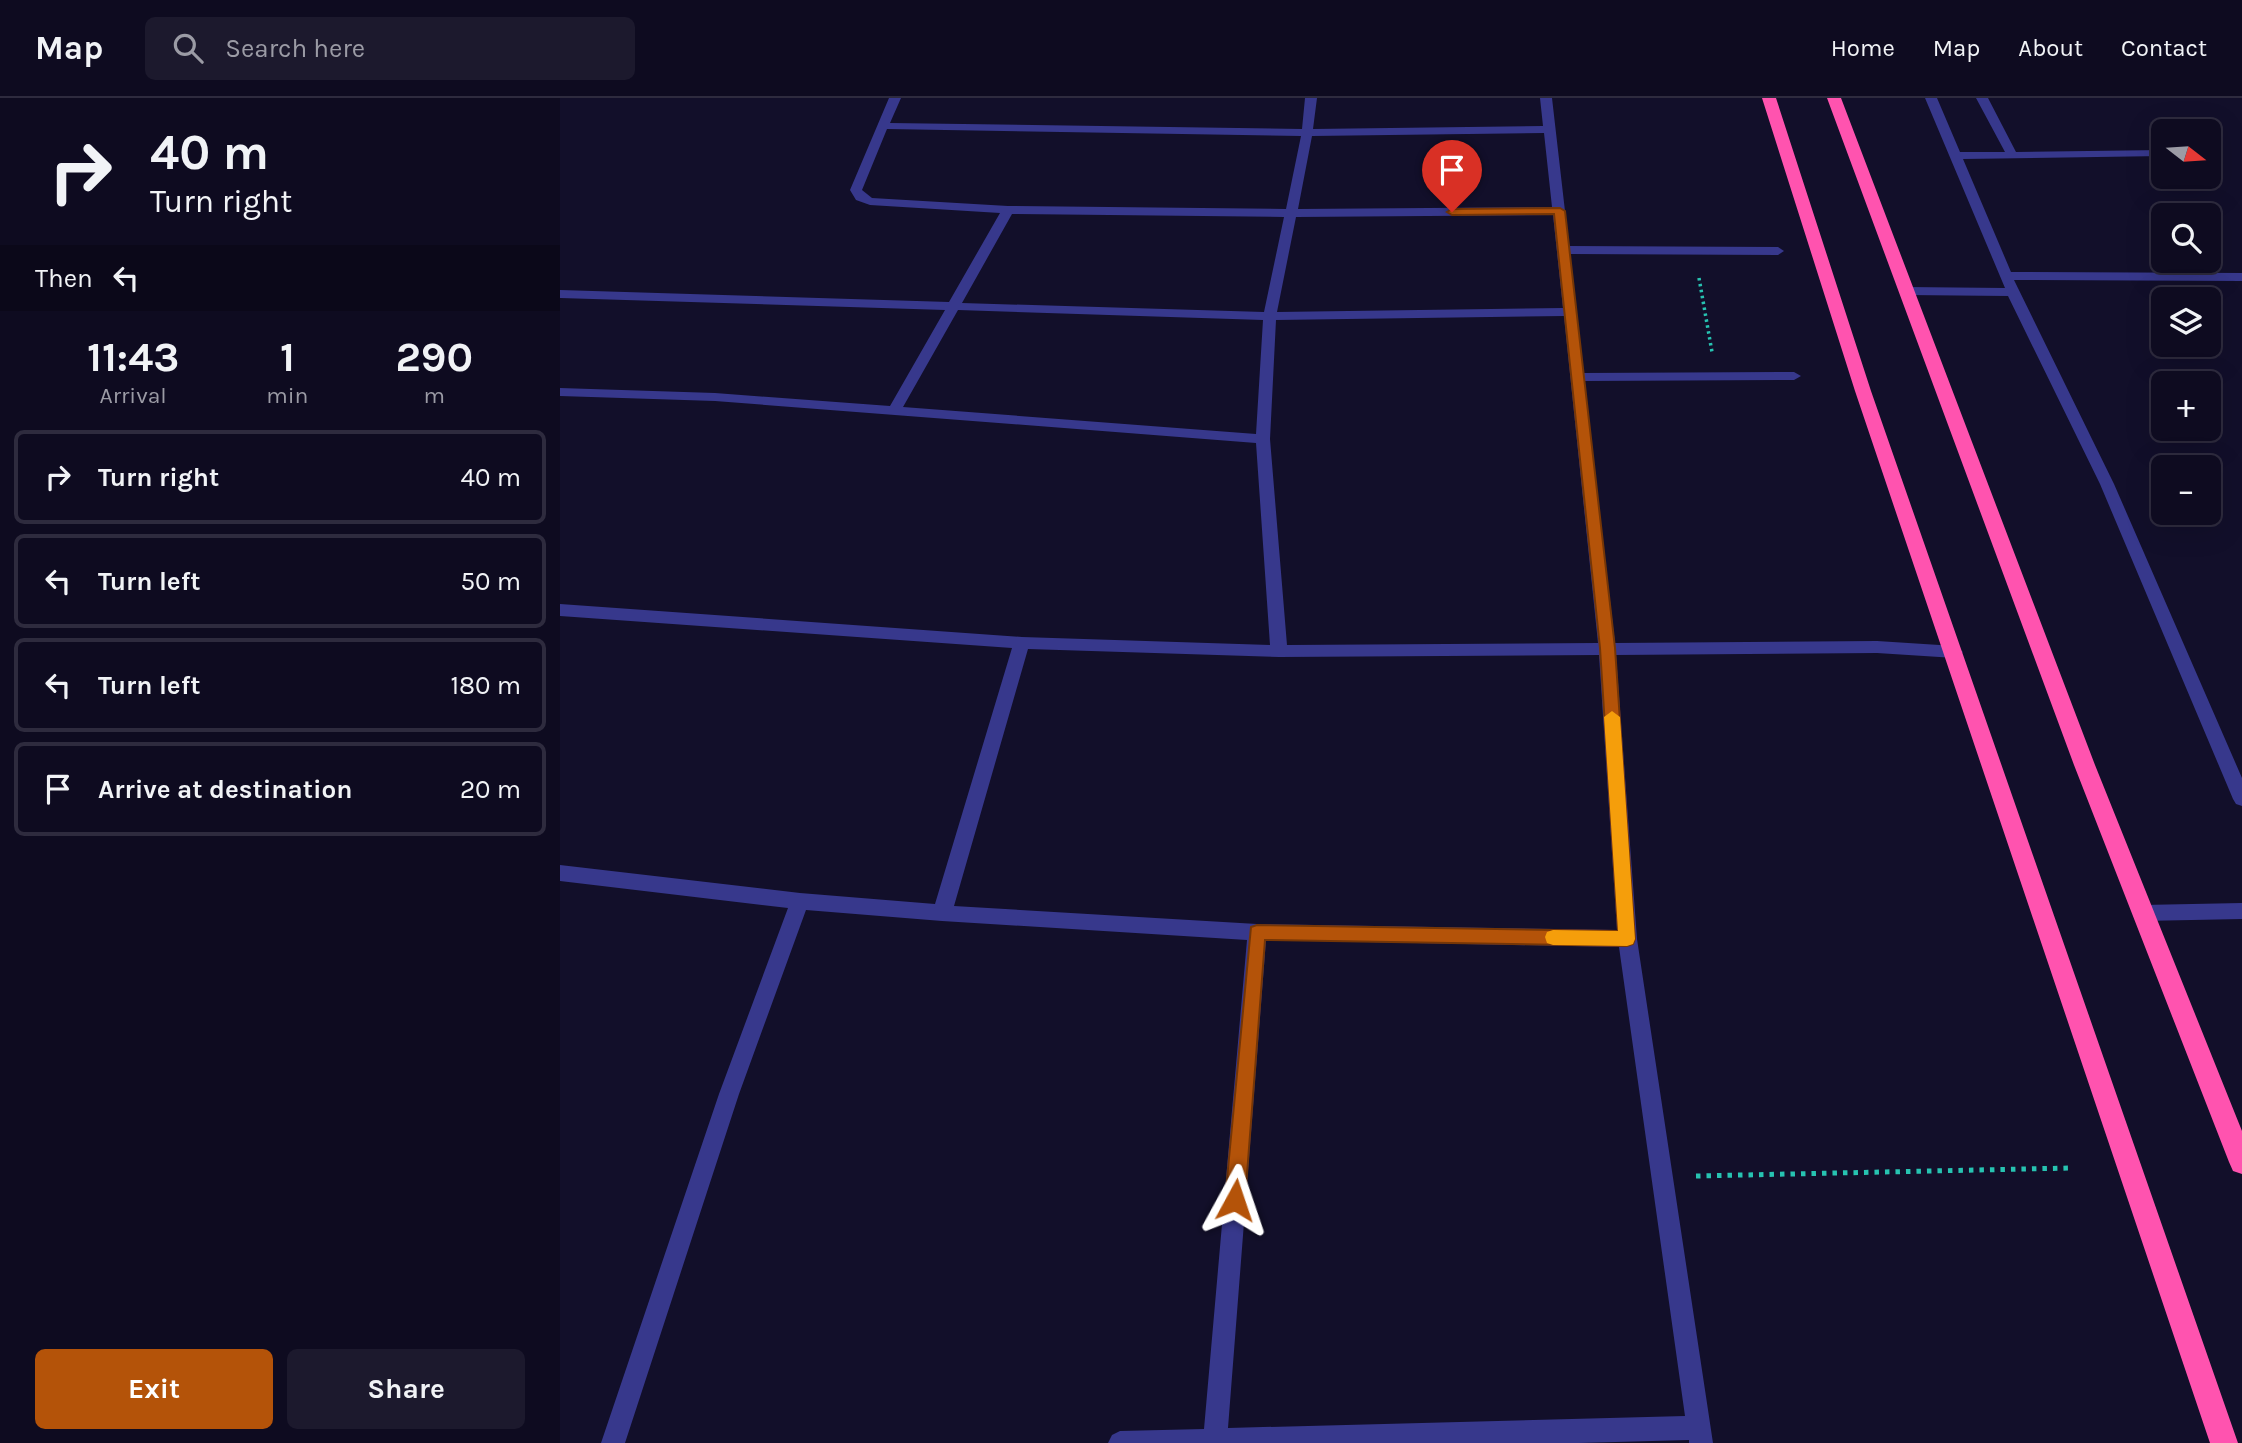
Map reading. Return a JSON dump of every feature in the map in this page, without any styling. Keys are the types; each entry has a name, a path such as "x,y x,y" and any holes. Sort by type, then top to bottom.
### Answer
{"highway":[{"path":"1769,98 1863,391 1955,652 2224,1443"},
{"path":"1835,98 2142,913 2242,1162"}],"street":[{"path":"895,98 856,190 860,197 891,203 1008,210 1292,213 1560,211"},
{"path":"1279,651 1263,439 1270,317 1307,133 1311,98"},
{"path":"1120,1443 1700,1436 1627,939 1607,648 1546,98"},
{"path":"1931,98 2013,292 2107,484 2242,799"},
{"path":"1982,98 2013,156"},
{"path":"883,126 1307,133 1551,129"},
{"path":"1956,156 2151,153"},
{"path":"894,411 1008,210"},
{"path":"1564,250 1778,251"},
{"path":"2007,276 2242,277"},
{"path":"1906,291 2013,292"},
{"path":"560,294 1270,317 1569,312"},
{"path":"1578,377 1794,376"},
{"path":"560,392 688,395 1263,439"},
{"path":"560,610 1022,643 1279,651 1877,648 1955,652"},
{"path":"942,913 1022,643"},
{"path":"560,873 800,901 942,913 1257,932 1627,939"},
{"path":"613,1443 729,1094 800,901"},
{"path":"2142,913 2242,911"},
{"path":"1215,1442 1257,932"}],"path":[{"path":"1694,251 1717,377"},
{"path":"1660,1177 2071,1168"}],"slow traffic":[{"path":"1553,937 1627,939 1612,717"}],"route":[{"path":"1235,1200 1257,932 1627,939 1607,648 1560,211 1452,212"}]}
